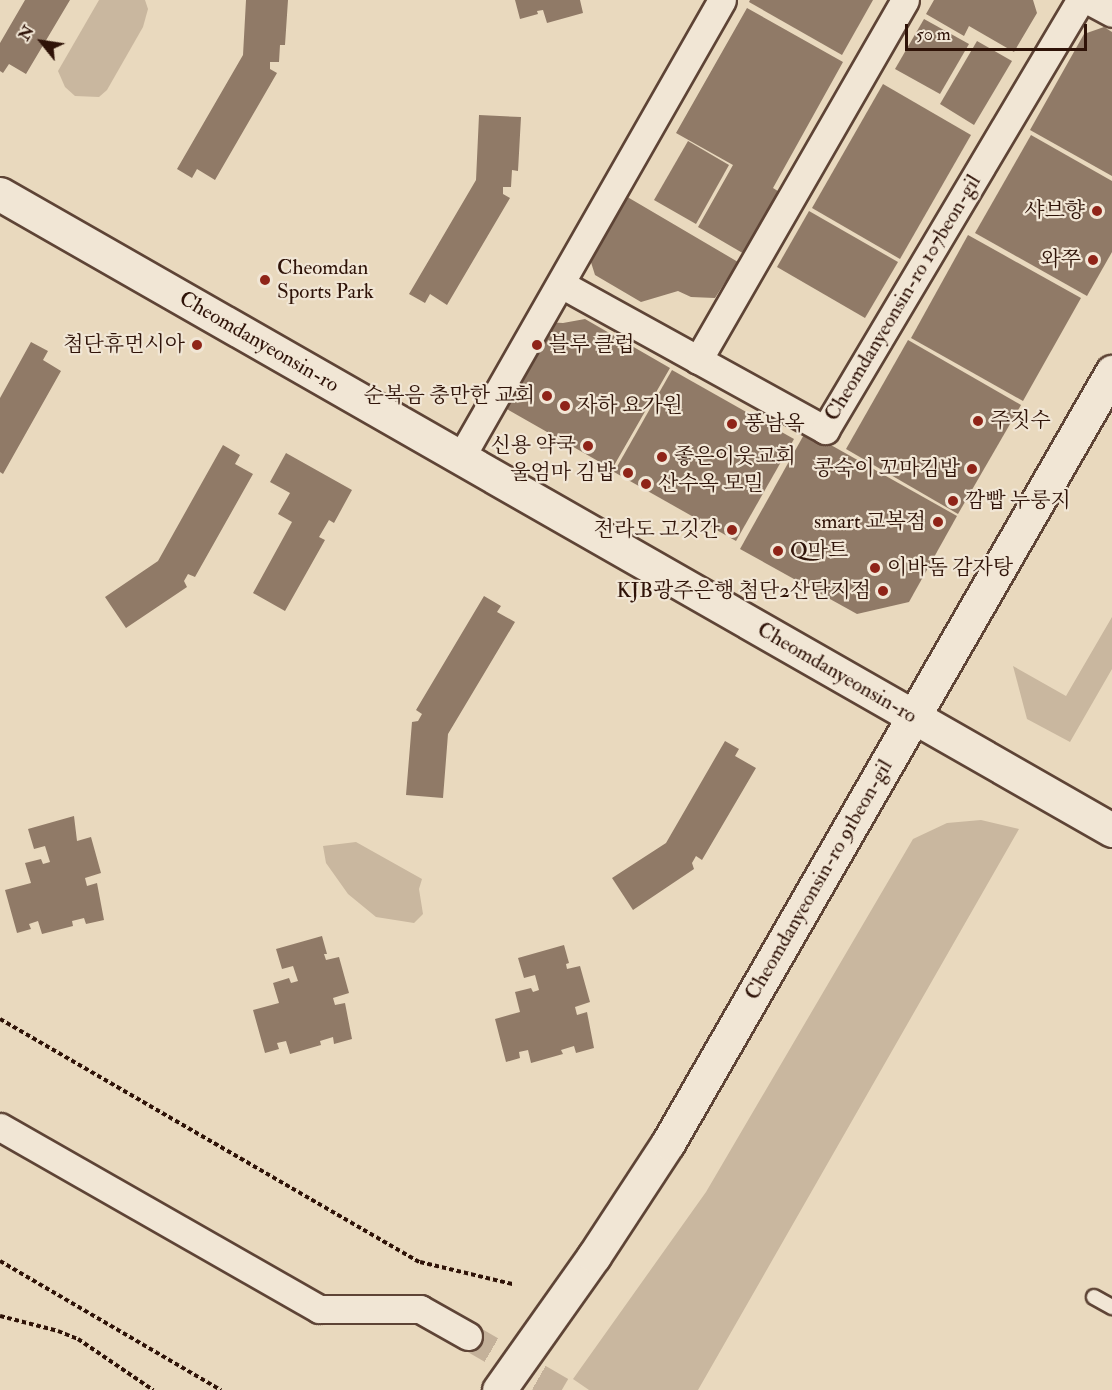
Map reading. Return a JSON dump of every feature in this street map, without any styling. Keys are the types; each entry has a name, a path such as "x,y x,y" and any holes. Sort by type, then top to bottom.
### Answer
{"street":[{"path":"461,456 722,0"},
{"path":"698,360 905,0"},
{"name":"Cheomdanyeonsin-ro 107beon-gil","path":"561,284 825,430 1080,0"},
{"path":"1088,0 1112,14"},
{"name":"Cheomdanyeonsin-ro","path":"0,194 1112,830"},
{"name":"Cheomdanyeonsin-ro 91beon-gil","path":"504,1383 594,1256 668,1143 1112,372"},
{"path":"0,1127 319,1310 420,1309 468,1336"}],"lane":[{"path":"1094,1297 1112,1307"}],"path":[{"path":"0,1019 420,1262 512,1284"},
{"path":"0,1261 221,1390"},
{"path":"0,1316 58,1330 78,1339 153,1390"}],"shaded area":[{"path":"99,0 145,0 148,9 143,27 107,90 99,97 75,96 65,87 58,71"},
{"path":"1112,617 1112,669 1070,742 1027,719 1013,666 1066,696"},
{"path":"981,820 1019,829 698,1390 589,1390 573,1379 706,1192 913,839 947,823"},
{"path":"356,842 422,879 419,889 423,914 414,923 376,917 348,894 326,863 323,846"}],"building":[{"path":"25,0 70,0 26,74 9,64 3,73 0,71 0,43"},
{"path":"246,0 288,0 285,45 280,45 279,62 270,62 270,69 277,73 215,180 197,169 192,178 177,169 243,55"},
{"path":"515,0 580,0 583,13 547,23 543,10 537,11 538,14 520,19"},
{"path":"750,0 873,0 842,55 749,2"},
{"path":"934,0 1033,0 1037,13 1014,52 969,26 964,36 926,14"},
{"path":"747,8 843,62 773,188 781,193 746,255 698,227 733,165 676,133"},
{"path":"924,19 969,44 940,94 895,69"},
{"path":"1104,27 1112,32 1112,176 1030,130 1084,34"},
{"path":"977,41 1012,61 974,125 940,104"},
{"path":"883,84 971,135 900,259 812,208"},
{"path":"479,115 521,117 518,171 512,170 511,187 503,187 503,194 510,198 447,305 430,294 425,303 409,294 476,180"},
{"path":"1031,135 1112,181 1112,252 1087,296 975,233"},
{"path":"688,141 729,165 696,224 654,200"},
{"path":"624,195 738,262 715,298 691,297 678,291 641,302 595,275 589,256"},
{"path":"809,211 898,262 865,318 777,267"},
{"path":"968,235 1081,298 1023,401 911,338"},
{"path":"585,319 670,368 612,469 498,404 545,322 563,323"},
{"path":"908,340 1021,405 958,514 846,449"},
{"path":"31,342 48,351 43,360 61,371 3,474 0,472 0,398"},
{"path":"672,370 794,439 736,541 614,472"},
{"path":"806,431 957,516 909,602 857,614 740,549"},
{"path":"223,445 240,455 235,464 253,474 195,577 188,574 184,581 187,587 126,628 105,597 158,561"},
{"path":"286,453 352,490 334,523 329,520 319,537 325,540 285,611 253,593 292,522 278,514 290,493 270,482"},
{"path":"484,596 501,606 497,612 515,622 448,734 443,798 406,795 412,722 418,721 422,714 416,710"},
{"path":"725,741 739,749 735,756 756,768 702,860 696,856 692,863 694,869 633,910 612,878 666,843"},
{"path":"74,816 77,841 91,837 101,873 85,878 87,886 97,883 104,920 86,924 84,918 72,921 73,926 42,934 38,921 29,924 31,929 17,933 5,890 31,883 25,863 41,859 43,864 50,862 45,846 34,849 28,829"},
{"path":"322,936 327,954 324,954 326,960 339,957 349,993 333,998 335,1005 345,1003 352,1039 334,1044 333,1037 320,1041 321,1045 290,1054 286,1041 277,1043 279,1049 265,1053 253,1010 279,1003 273,983 289,978 291,983 298,981 293,966 282,969 276,949"},
{"path":"564,945 569,963 566,964 567,969 580,966 590,1002 575,1007 577,1015 587,1012 594,1048 576,1053 574,1046 561,1050 563,1054 531,1063 528,1050 519,1052 520,1058 506,1062 495,1019 520,1012 515,992 531,988 533,992 539,990 535,975 524,978 518,958"}],"tunnel":[{"path":"468,1336 561,1390"}],"place":[{"name":"샤브향","path":"1097,211"},
{"name":"와쭈","path":"1093,260"},
{"name":"Cheomdan Sports Park","path":"265,280"},
{"name":"첨단휴먼시아","path":"197,345"},
{"name":"블루 클럽","path":"537,345"},
{"name":"순복음 충만한 교회","path":"547,396"},
{"name":"자하 요가원","path":"565,406"},
{"name":"주짓수","path":"978,421"},
{"name":"풍남옥","path":"732,424"},
{"name":"신용 약국","path":"588,446"},
{"name":"좋은이웃교회","path":"662,457"},
{"name":"콩숙이 꼬마김밥","path":"972,469"},
{"name":"울엄마 김밥","path":"628,473"},
{"name":"산수옥 모밀","path":"646,484"},
{"name":"깜빱 누룽지","path":"953,501"},
{"name":"smart 교복점","path":"938,522"},
{"name":"전라도 고깃간","path":"732,530"},
{"name":"Q마트","path":"778,551"},
{"name":"이바돔 감자탕","path":"875,568"},
{"name":"KJB광주은행 첨단2산단지점","path":"883,591"}]}
